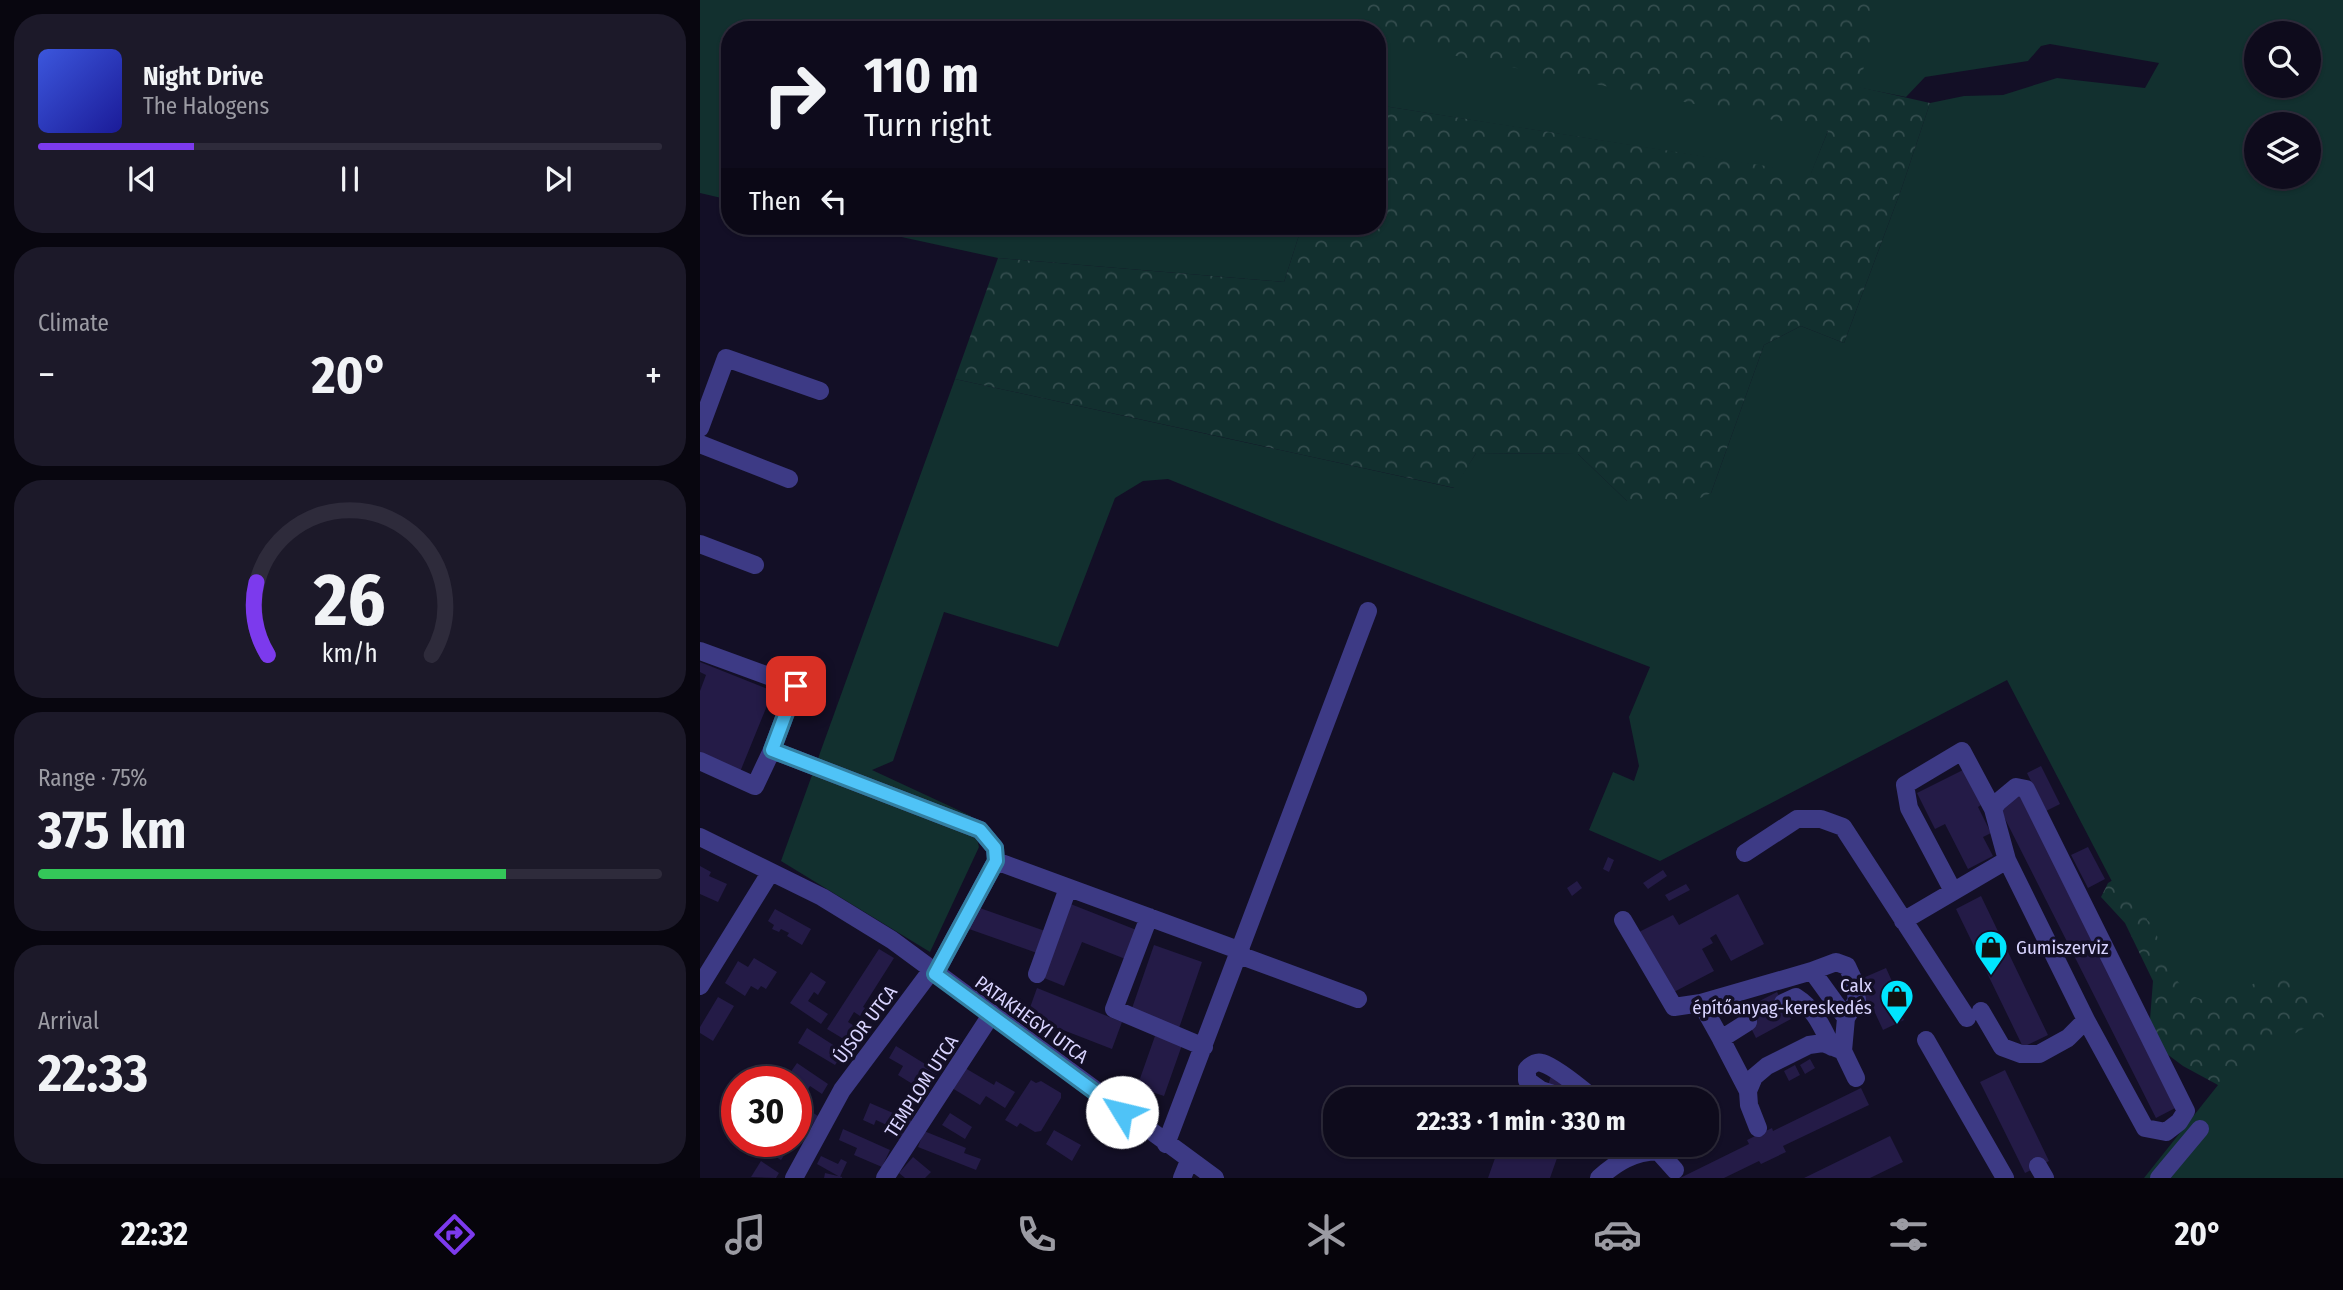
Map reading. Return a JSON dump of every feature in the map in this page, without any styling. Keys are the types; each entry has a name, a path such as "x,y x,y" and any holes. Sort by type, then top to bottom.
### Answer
{"street":[{"path":"700,428 726,358 820,391"},
{"path":"700,444 789,479"},
{"path":"700,544 755,565"},
{"path":"1166,1144 1368,611"},
{"path":"700,651 796,686 755,786 700,761"},
{"path":"772,750 980,830 995,848 996,861 1149,917 1358,999"},
{"path":"1954,891 1909,808 1905,785 1962,751 1993,809 2007,860 2086,1020 2145,1128 2166,1132 2179,1122 2186,1111 2026,789 2016,787 1993,809"},
{"path":"1745,853 1797,819 1821,819 1843,827 1903,920 1974,1014 2002,1046 2021,1054 2039,1054 2068,1038 2086,1020"},
{"name":"PATAKHEGYI UTCA","path":"700,837 846,910 892,940 1215,1178"},
{"path":"1903,920 2007,860"},
{"name":"ÚJSOR UTCA","path":"794,1178 842,1090 933,972 996,861"},
{"path":"700,986 769,873"},
{"path":"1037,974 1068,888"},
{"path":"1149,917 1114,1009 1204,1047"},
{"path":"1623,920 1674,1007 1701,1003 1836,962 1847,966 1854,981 1857,1000 1846,1018 1838,1049"},
{"path":"1812,971 1846,1018"},
{"path":"1783,1003 1796,997 1806,1004 1856,1078"},
{"path":"1701,1003 1748,1091 1749,1105 1758,1128"},
{"name":"TEMPLOM UTCA","path":"885,1178 991,1015"},
{"path":"1721,1039 1748,1022"},
{"path":"1926,1040 2005,1178"},
{"path":"1748,1091 1754,1077 1767,1066 1809,1045 1822,1043 1838,1049"},
{"path":"1538,1087 1527,1080 1527,1069 1542,1063 1580,1087"},
{"path":"2159,1178 2200,1129"},
{"path":"1599,1178 1628,1157"},
{"path":"1663,1157 1675,1170"},
{"path":"1182,1178 1189,1161"}],"green space":[{"path":"700,0 2343,0 2343,1178 2144,1178 2218,1085 2007,680 1660,861 1589,830 1613,772 1634,781 1639,766 1629,717 1650,667 1168,479 1143,481 1115,498 1058,647 944,612 893,761 872,770 971,816 979,847 930,952 781,861 955,379 1454,488 1476,453 1578,454 1627,501 1711,493 1764,345 1801,326 1844,343 1930,103 1964,96 2003,95 2057,78 2145,88 2159,63 2050,44 2041,46 2028,61 1925,77 1906,97 1846,85 1811,174 1386,106 1386,21 721,21 721,198 700,193"},
{"path":"1359,0 1880,0 1859,87 1930,103 1901,190 1844,343 1801,326 1764,345 1711,493 1683,506 1627,501 1578,454 1476,453 1455,488 955,379 998,258 1284,282 1299,235 1386,235 1386,106 1811,173 1828,131 1386,42 1386,21 1353,21"},
{"path":"892,235 1299,235 1284,282 998,258"},
{"path":"2118,877 2145,902 2147,920 2153,925 2169,965 2184,989 2194,996 2207,1000 2229,997 2274,971 2302,980 2308,985 2317,997 2324,1017 2287,1038 2218,1085 2183,1066 2163,1051 2150,1020 2153,981 2125,923 2101,897 2108,883"}],"building":[{"path":"700,662 773,691 740,772 700,756 700,691 706,675 700,672"},
{"path":"2041,766 2060,804 2046,811 2027,773"},
{"path":"1963,770 1981,805 1978,807 1991,833 1983,837 1993,856 1968,869 1945,824 1935,829 1917,793"},
{"path":"2024,794 2181,1105 2156,1118 1999,807"},
{"path":"2088,847 2105,879 2088,888 2071,855"},
{"path":"1608,857 1614,860 1609,872 1603,869"},
{"path":"700,866 711,872 709,876 727,884 718,902 700,894"},
{"path":"1663,870 1667,876 1648,889 1643,883"},
{"path":"1577,881 1582,888 1572,896 1567,888"},
{"path":"1686,884 1690,890 1669,901 1665,895"},
{"path":"1738,894 1764,944 1731,961 1716,934 1710,938 1713,943 1702,949 1714,971 1672,993 1639,932 1673,915 1679,925"},
{"path":"1981,896 2048,1035 2023,1047 1956,909"},
{"path":"1068,903 1139,931 1128,960 1082,942 1064,986 1039,976"},
{"path":"977,907 1045,931 1037,953 969,929"},
{"path":"775,909 811,929 802,945 787,936 789,933 772,929 774,925 768,921"},
{"path":"1154,945 1202,962 1178,1031 1130,1014"},
{"path":"879,949 894,958 860,1016 854,1012 848,1022 856,1027 847,1041 827,1029"},
{"path":"754,958 777,972 766,989 761,986 758,990 751,986 745,996 725,983 738,961 748,967"},
{"path":"1886,968 1896,990 1891,992 1904,1020 1883,1030 1870,1002 1867,1004 1856,981"},
{"path":"811,972 826,982 818,995 814,992 808,1001 828,1014 821,1024 790,1003"},
{"path":"1037,988 1122,1022 1112,1049 1027,1016"},
{"path":"1777,992 1791,1019 1756,1038 1742,1010"},
{"path":"718,997 734,1006 713,1041 700,1033 700,1027"},
{"path":"807,1028 844,1052 835,1065 798,1043"},
{"path":"1155,1036 1182,1045 1164,1096 1137,1087"},
{"path":"896,1046 938,1072 932,1082 925,1077 919,1088 898,1075 903,1066 889,1058"},
{"path":"1810,1059 1815,1068 1805,1074 1800,1065"},
{"path":"1795,1065 1800,1075 1789,1081 1784,1071"},
{"path":"965,1068 994,1085 996,1081 1015,1092 1005,1108 986,1096 980,1105 952,1088"},
{"path":"2005,1070 2049,1161 2025,1173 1980,1082"},
{"path":"812,1073 828,1084 822,1094 812,1087"},
{"path":"1551,1076 1568,1082 1566,1087 1548,1085"},
{"path":"1031,1080 1036,1083 1041,1081 1061,1093 1061,1098 1041,1131 1035,1132 1020,1123 1017,1127 1005,1120"},
{"path":"1861,1088 1869,1105 1783,1146 1786,1152 1761,1164 1759,1161 1724,1178 1680,1178 1749,1144 1747,1140 1772,1128 1773,1131"},
{"path":"870,1103 916,1123 907,1143 890,1136 893,1128 876,1120 874,1125 863,1120"},
{"path":"812,1112 818,1116 812,1125"},
{"path":"950,1113 972,1127 965,1139 942,1125"},
{"path":"843,1129 890,1150 882,1167 854,1155 857,1148 839,1140"},
{"path":"1054,1130 1081,1145 1072,1161 1046,1144"},
{"path":"924,1131 966,1148 964,1153 981,1159 976,1170 918,1147"},
{"path":"1890,1136 1903,1162 1870,1178 1804,1178"},
{"path":"821,1156 838,1164 841,1159 847,1162 840,1177 817,1164"},
{"path":"913,1157 931,1172 925,1178 905,1178 899,1173"},
{"path":"1495,1157 1557,1157 1550,1178 1488,1178"},
{"path":"761,1161 779,1173 776,1178 751,1177"},
{"path":"825,1173 842,1177 842,1178 824,1178"}],"place":[{"name":"Gumiszerviz","path":"1991,977"},
{"name":"Calx építőanyag-kereskedés","path":"1897,1026"}],"route":[{"path":"796,686 772,750 980,830 995,848 996,861 935,974 1122,1112"}]}
